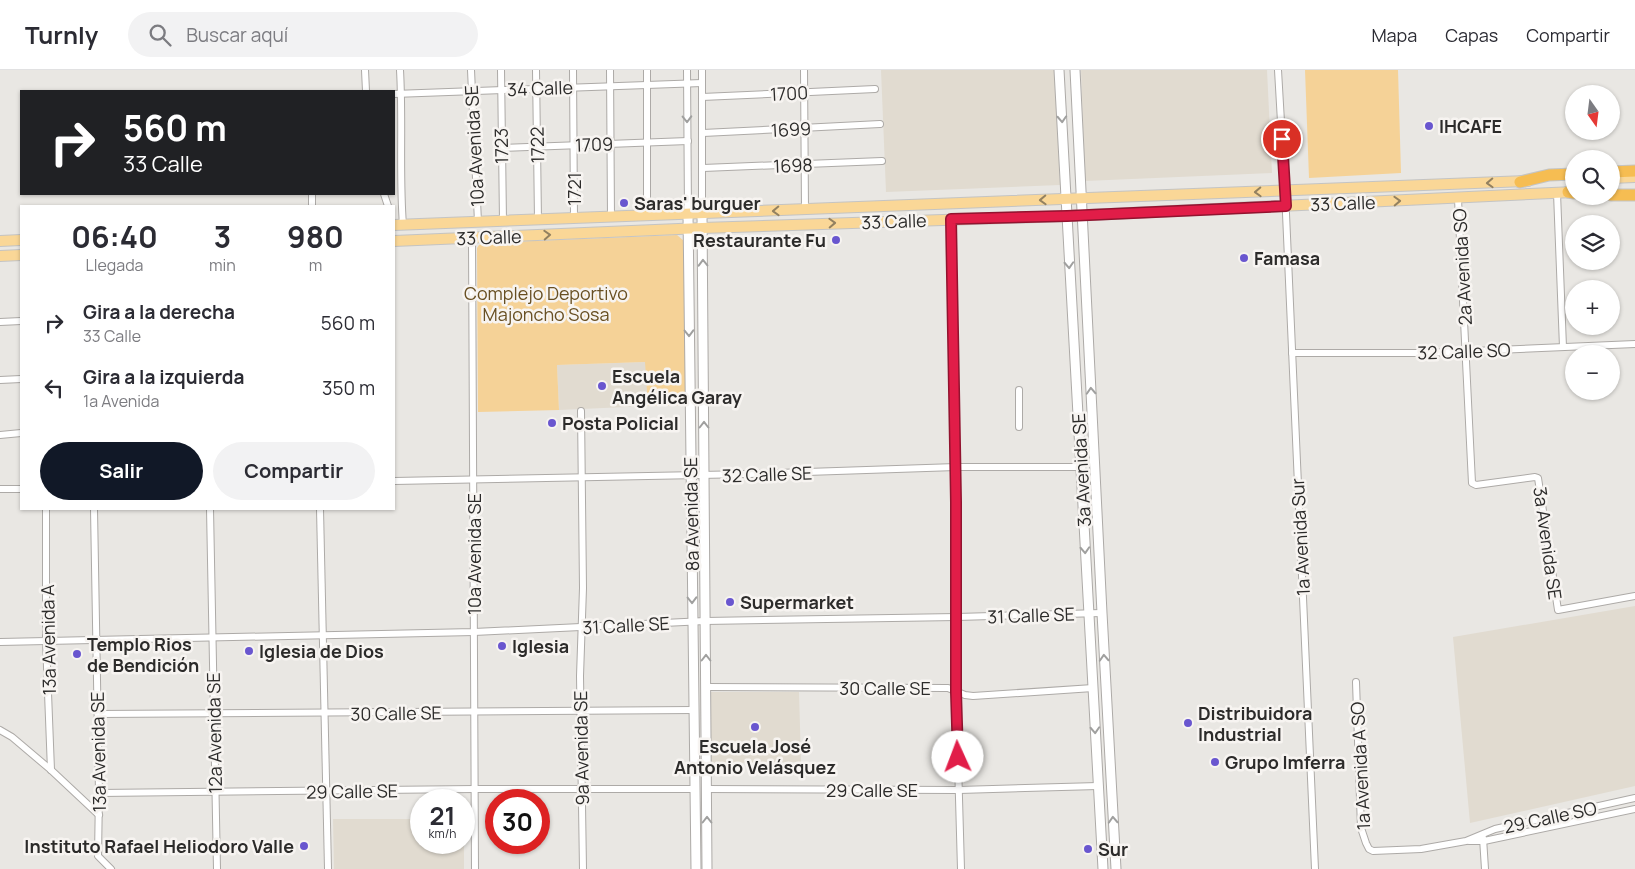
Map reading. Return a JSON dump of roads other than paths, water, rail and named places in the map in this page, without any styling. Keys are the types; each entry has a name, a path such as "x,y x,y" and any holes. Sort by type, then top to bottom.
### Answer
{"highway":[{"path":"1620,172 1635,171"},
{"path":"1520,182 1549,175 1565,174"},
{"path":"1620,195 1635,195"}],"main road":[{"path":"1620,178 1635,177"},
{"name":"33 Calle","path":"396,225 1565,180"},
{"path":"1620,190 1635,190"},
{"name":"33 Calle","path":"395,241 702,228 1067,216 1458,199 1565,192"},
{"path":"0,241 20,240"},
{"path":"0,256 20,255"}],"street":[{"path":"365,70 366,90"},
{"path":"396,225 402,155 400,70"},
{"name":"10a Avenida SE","path":"471,70 478,222"},
{"name":"1723","path":"501,70 503,221"},
{"name":"1722","path":"536,70 538,220"},
{"name":"1721","path":"574,70 574,218"},
{"path":"610,70 611,217"},
{"path":"647,70 647,216"},
{"name":"8a Avenida SE","path":"687,70 696,869"},
{"name":"8a Avenida SE","path":"702,70 707,869"},
{"path":"804,70 805,210"},
{"name":"3a Avenida SE","path":"1059,70 1103,869"},
{"name":"3a Avenida SE","path":"1076,70 1116,869"},
{"name":"1a Avenida Sur","path":"1278,70 1286,206 1315,869"},
{"name":"34 Calle","path":"395,94 702,82"},
{"name":"1700","path":"702,97 875,89"},
{"name":"1699","path":"703,133 880,124"},
{"name":"1709","path":"501,148 688,141"},
{"name":"1698","path":"703,168 882,161"},
{"name":"2a Avenida SO","path":"1458,199 1473,485 1538,478"},
{"path":"1563,347 1568,205"},
{"path":"951,219 956,467 956,692 961,869"},
{"name":"10a Avenida SE","path":"472,238 475,789"},
{"path":"0,322 20,321"},
{"name":"32 Calle SO","path":"1292,353 1466,352 1635,344"},
{"path":"0,380 20,379"},
{"path":"1019,390 1019,426"},
{"path":"581,411 582,478"},
{"path":"0,434 20,433"},
{"name":"32 Calle SE","path":"395,482 691,476 956,467 1081,466"},
{"name":"9a Avenida SE","path":"582,478 581,712 583,869"},
{"name":"3a Avenida SE","path":"1538,478 1558,609 1635,596"},
{"path":"0,489 20,489"},
{"name":"13a Avenida A","path":"46,510 46,641 51,770"},
{"name":"13a Avenida SE","path":"94,510 99,793 98,856 111,869"},
{"name":"12a Avenida SE","path":"210,510 217,868"},
{"path":"320,510 328,869"},
{"name":"31 Calle SE","path":"0,642 474,632 705,621 1102,613"},
{"name":"1a Avenida A SO","path":"1356,682 1361,828 1369,849"},
{"name":"30 Calle SE","path":"706,687 948,688 973,696 1093,688"},
{"name":"30 Calle SE","path":"98,714 325,714 694,710"},
{"path":"0,730 12,737 51,770 99,814"},
{"name":"29 Calle SE","path":"706,789 959,790 1098,786"},
{"name":"29 Calle SE","path":"475,789 694,788"},
{"name":"29 Calle SE","path":"99,793 410,790"},
{"name":"29 Calle SO","path":"1483,838 1495,829 1635,798"},
{"path":"1599,806 1602,817"},
{"name":"29 Calle SO","path":"1369,849 1373,851 1412,850 1576,822 1635,809"},
{"path":"1574,812 1576,822"},
{"path":"1483,838 1485,869"},
{"name":"10a Avenida SE","path":"475,854 475,869"}],"place":[{"name":"IHCAFE","path":"1429,126"},
{"name":"Saras' burguer","path":"624,203"},
{"name":"Restaurante Fu","path":"836,240"},
{"name":"Famasa","path":"1244,258"},
{"name":"Escuela Angélica Garay","path":"602,386"},
{"name":"Posta Policial","path":"552,423"},
{"name":"Supermarket","path":"730,602"},
{"name":"Iglesia","path":"502,646"},
{"name":"Iglesia de Dios","path":"249,651"},
{"name":"Templo Rios de Bendición","path":"77,654"},
{"name":"Distribuidora Industrial","path":"1188,723"},
{"name":"Escuela José Antonio Velásquez","path":"755,727"},
{"name":"Grupo Imferra","path":"1215,762"},
{"name":"Instituto Rafael Heliodoro Valle","path":"304,846"},
{"name":"Sur","path":"1088,849"}],"park label":[{"name":"Complejo Deportivo Majoncho Sosa","path":"546,303"}]}
